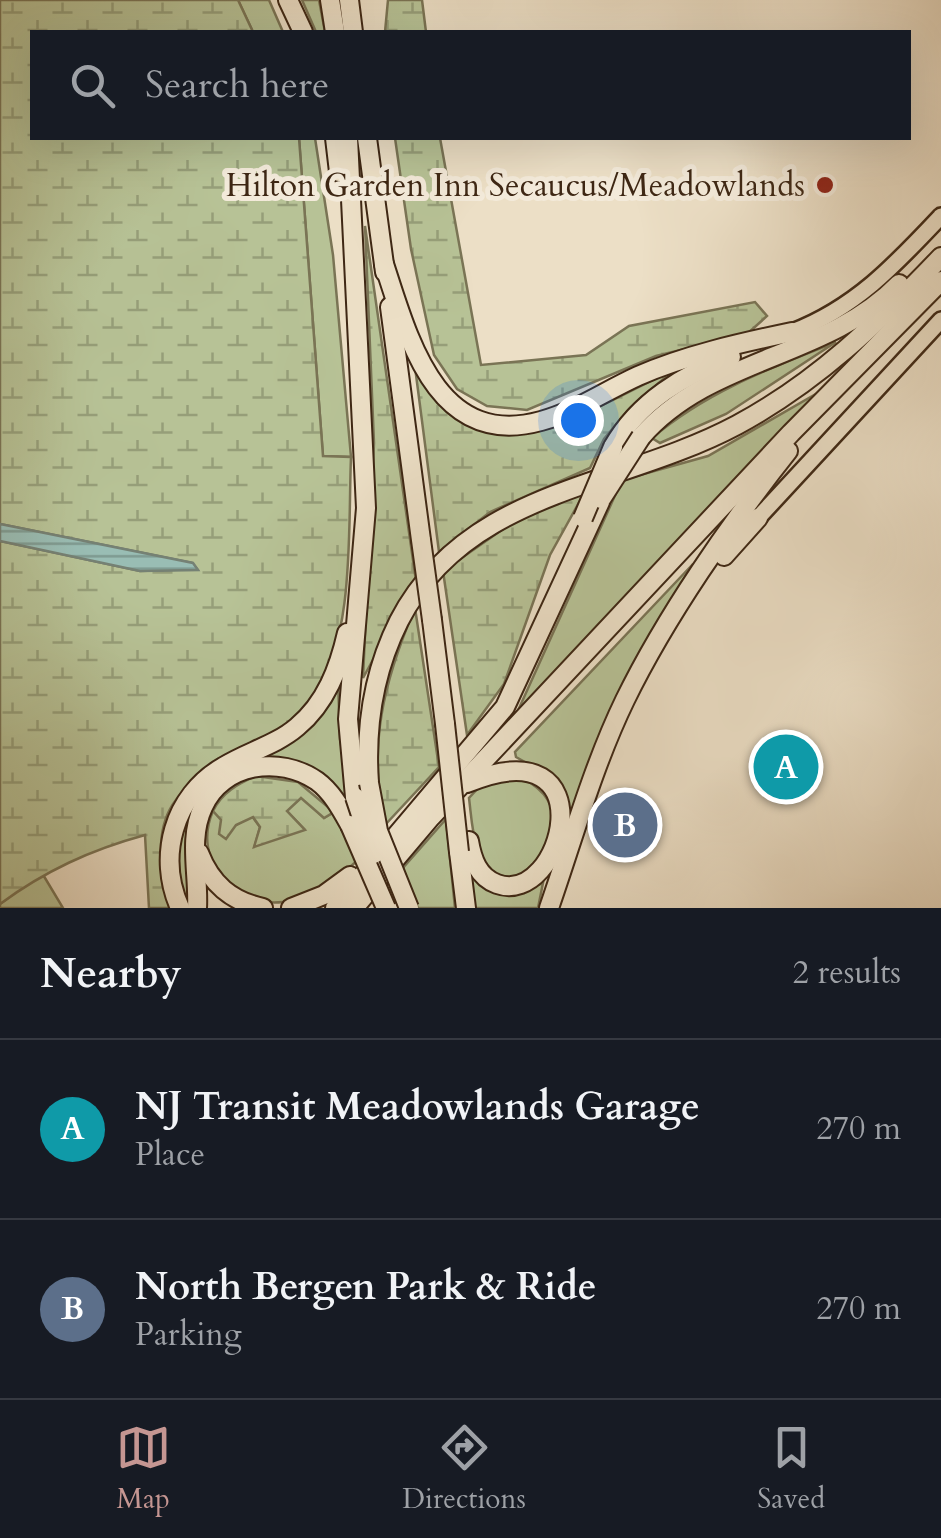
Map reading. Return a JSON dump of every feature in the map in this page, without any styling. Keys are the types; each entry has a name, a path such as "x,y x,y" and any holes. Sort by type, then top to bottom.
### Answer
{"highway":[{"path":"288,0 302,30"},
{"path":"330,0 334,30"},
{"path":"334,140 364,473"},
{"path":"348,140 364,473 348,719 362,790 396,908"},
{"path":"367,140 464,846 466,908"},
{"path":"335,908 380,849 500,714 600,501 640,436 668,410 706,384 849,324 879,304 941,241"},
{"path":"409,908 362,790 369,716 383,658 410,602 449,553 484,526 522,506 690,447 756,414 860,340 941,257"},
{"path":"384,264 426,375 461,410 490,422 511,425 544,420 666,365 792,332"},
{"path":"354,908 462,786 818,406 941,281"},
{"path":"564,582 584,518 613,447 649,403 680,380 792,332"},
{"path":"549,908 618,716 661,634 754,494 807,429 818,406"},
{"path":"700,576 758,518"},
{"path":"180,908 169,856 185,804 209,776 286,735 314,710 335,674 360,574"},
{"path":"198,908 196,840 203,805 216,788 240,771 260,766 296,771 318,782 336,800 386,908"},
{"path":"462,786 505,770 532,770 550,785 559,812 552,856 537,875 520,884 502,886 485,877 464,846"},
{"path":"196,840 218,886 244,903 263,908"},
{"path":"292,908 334,888 380,849"}],"main road":[{"path":"792,332 865,293 941,216"},
{"path":"758,518 941,320"},
{"path":"923,338 941,329"}],"green space":[{"path":"0,0 238,0 252,30 30,30 30,140 299,140 323,456 351,457 347,580 328,671 315,696 291,723 204,775 181,794 165,820 161,857 171,908 149,908 145,835 69,863 0,904 0,541 140,571 197,569 192,563 0,524"},
{"path":"238,0 269,0 282,30 252,30"},
{"path":"302,0 319,0 325,30 315,30"},
{"path":"388,0 422,0 426,30 385,30"},
{"path":"299,140 315,140 333,255 351,457 323,456"},
{"path":"395,140 440,140 481,365 586,355 629,326 755,302 767,316 747,334 656,356 527,410 487,406 457,389 434,355 411,249"},
{"path":"365,226 416,581 363,678 374,443"},
{"path":"836,342 726,414 660,443 652,438 717,394"},
{"path":"415,367 443,403 473,423 504,431 537,429 570,419 675,369 630,408 604,439 590,468 490,512 439,552"},
{"path":"821,391 516,715 622,480 708,456"},
{"path":"587,488 550,555 504,684 467,735 443,571 529,511"},
{"path":"693,564 634,663 571,821 555,779 516,757 515,752"},
{"path":"415,608 439,767 385,825 378,741 387,688"},
{"path":"338,680 340,739 354,819 286,762 206,792 191,907 186,908 177,845 181,825 191,807 228,768"},
{"path":"514,774 545,796 553,821 544,850 534,864 521,878 501,878 479,853 469,798 480,786"},
{"path":"256,776 298,782 334,812 324,818 301,798 287,811 305,830 254,847 260,827 253,817 236,825 226,839 219,834 221,820 213,811 226,794"},
{"path":"302,797 324,818 334,812 358,860 323,887 293,900 264,902 232,888 212,862 208,846 213,811 236,825 252,816 260,827 255,845 304,829 286,810"},
{"path":"446,819 455,908 418,908 402,869"},
{"path":"467,860 525,890 543,883 538,908 474,908"},
{"path":"42,873 63,908 0,908 0,904"}],"water":[{"path":"0,524 193,563 198,570 140,571 0,541"}],"place":[{"name":"Hilton Garden Inn Secaucus/Meadowlands","path":"825,185"},
{"name":"NJ Transit Meadowlands Garage","path":"786,767"},
{"name":"North Bergen Park & Ride","path":"625,825"}]}
